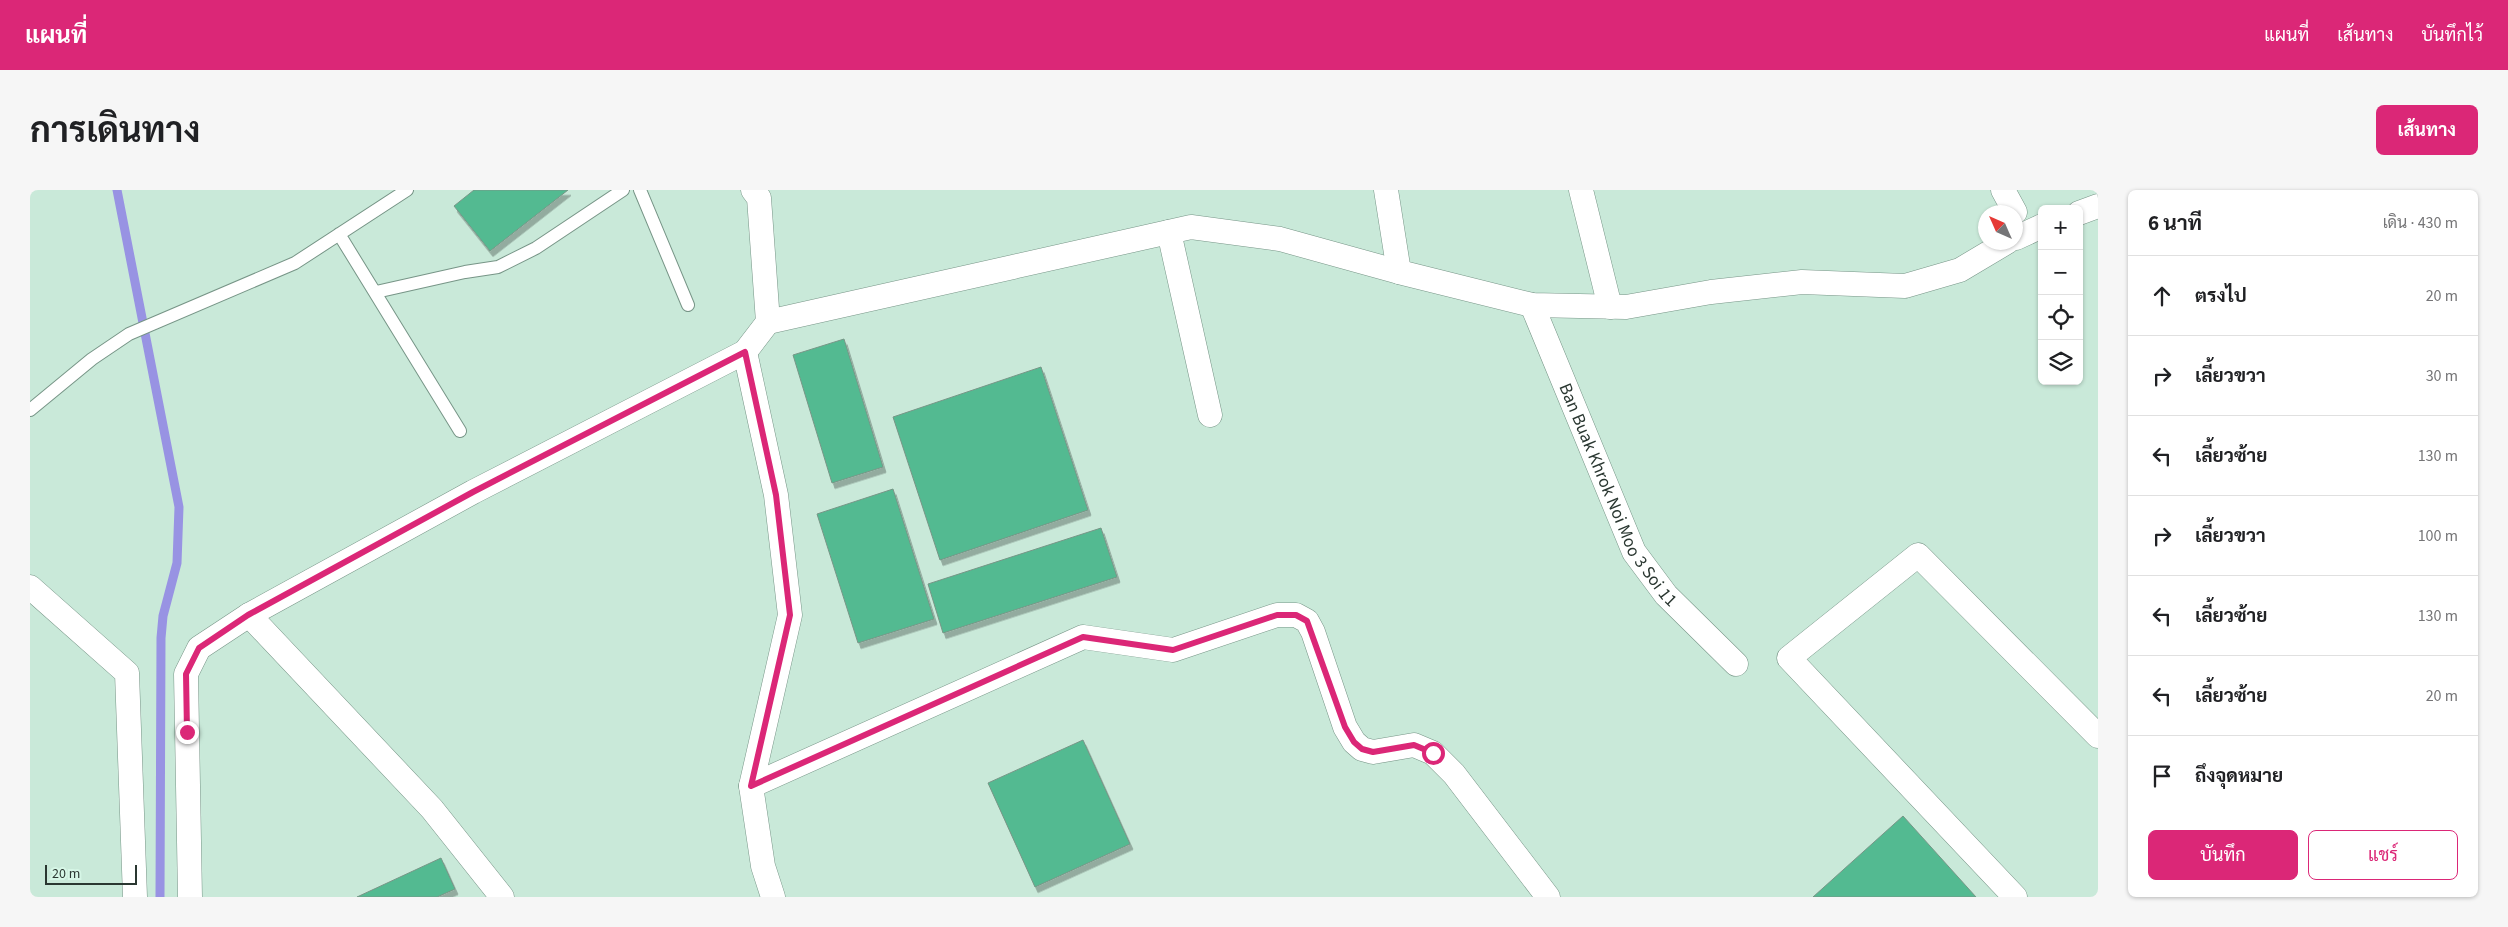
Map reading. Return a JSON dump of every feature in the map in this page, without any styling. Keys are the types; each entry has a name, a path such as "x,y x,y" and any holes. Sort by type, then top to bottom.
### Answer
{"street":[{"path":"753,190 759,198 768,322"},
{"path":"1386,190 1399,272"},
{"path":"1580,190 1610,307"},
{"path":"2003,190 2010,205"},
{"path":"2083,212 2098,206"},
{"path":"190,897 186,674 199,648 248,615 473,492 745,352 768,322 1191,227 1280,239 1399,272 1532,305 1626,307 1711,292 1802,282 1905,286 1960,270 1988,250"},
{"path":"1169,232 1210,415"},
{"name":"Ban Buak Khrok Noi Moo 3 Soi 11","path":"1532,305 1634,552 1666,595 1736,664"},
{"path":"745,352 776,495 790,615 751,786 764,866 773,897"},
{"path":"2015,897 1789,658 1918,555 2098,736"},
{"path":"30,587 127,673 135,897"},
{"path":"248,615 432,810 502,897"},
{"path":"751,786 1083,637 1173,650 1277,615 1296,615 1307,621 1313,632 1345,727 1354,742 1362,749 1373,752 1414,745 1433,753 1454,774 1548,897"}],"lane":[{"path":"30,410 92,359 129,334 295,263 407,190"},
{"path":"376,292 465,272 498,267 536,248 623,190"},
{"path":"640,190 688,305"},
{"path":"339,234 460,431"}],"building":[{"path":"474,190 568,190 490,251 454,206"},
{"path":"844,339 883,467 832,483 793,355"},
{"path":"1041,367 1088,510 940,560 893,417"},
{"path":"893,489 934,619 858,643 817,514"},
{"path":"1101,528 1117,577 943,633 928,584"},
{"path":"1083,740 1130,844 1035,887 988,783"},
{"path":"1903,816 1976,897 1813,897"},
{"path":"441,858 455,889 437,897 357,897"}],"waterway":[{"path":"117,190 179,507 177,563 163,616 161,638 160,897"}],"route":[{"path":"187,732 186,674 190,662 199,648 248,615 473,492 745,352 776,495 790,615 751,786 1083,637 1173,650 1277,615 1296,615 1307,621 1313,632 1345,727 1354,742 1362,749 1373,752 1405,745 1414,745 1425,748 1433,753"}]}
